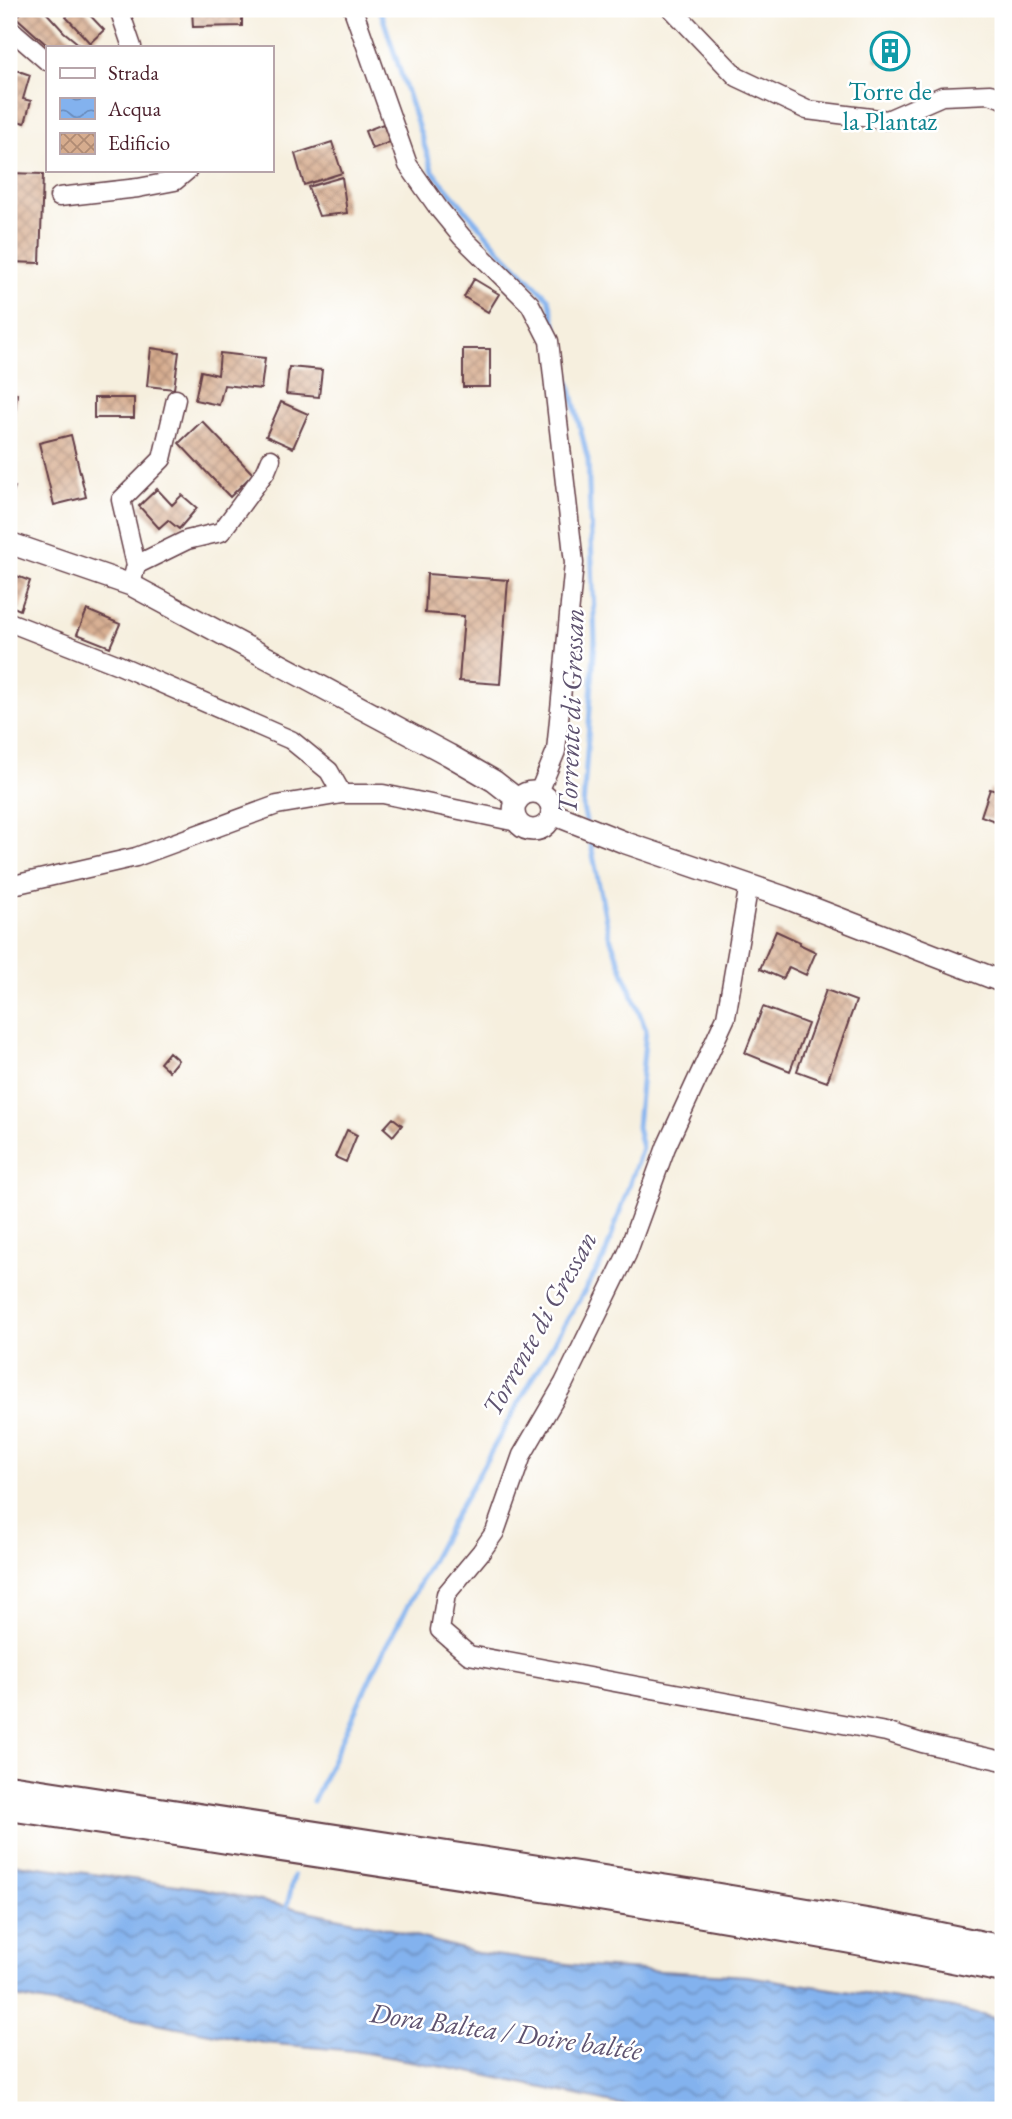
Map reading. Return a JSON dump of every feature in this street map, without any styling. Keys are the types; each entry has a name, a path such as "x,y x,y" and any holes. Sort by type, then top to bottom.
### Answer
{"highway":[{"path":"9,1787 695,1892 896,1926 1003,1948"},
{"path":"9,1808 678,1911 1003,1970"}],"main road":[{"path":"9,543 134,575 494,781 517,799"},
{"path":"539,792 550,800 553,814 548,824 538,830 526,829 517,822 513,811 517,799 523,793 539,792"},
{"path":"553,814 626,843 749,884 1003,982"}],"street":[{"path":"118,9 132,46"},
{"path":"353,9 408,165 462,237 530,304 549,341 574,563 556,751 539,792"},
{"path":"672,9 737,77 807,110 887,120 942,96 990,94 1003,99"},
{"path":"9,28 46,60"},
{"path":"59,197 175,181 186,172"},
{"path":"176,399 162,459 121,500 134,575 187,540 221,533 266,471 271,459"},
{"path":"9,622 119,665 291,740 329,771 342,794"},
{"path":"9,886 136,857 277,805 342,794 383,794 517,822"},
{"path":"749,884 726,1017 666,1147 627,1254 564,1383 522,1455 495,1532 446,1594 440,1630 469,1655 886,1732 1003,1761"}],"water":[{"name":"Dora Baltea / Doire baltée","path":"9,1863 200,1888 383,1927 477,1953 593,1967 748,1976 949,2007 1003,2020 1003,2110 657,2110 355,2051 264,2043 9,1996"}],"building":[{"path":"26,9 43,9 80,45 48,46 16,17"},
{"path":"74,9 84,9 104,30 90,43 66,17"},
{"path":"192,9 242,9 242,26 193,27"},
{"name":"Torre de la Plantaz","path":"883,36 904,43 896,67 875,60"},
{"path":"13,69 30,75 23,99 31,101 25,123 9,119 9,83"},
{"path":"383,124 390,142 372,149 365,131"},
{"path":"332,142 342,173 304,185 295,154"},
{"path":"9,173 43,174 40,263 9,262"},
{"path":"342,177 347,213 319,216 308,187"},
{"path":"474,279 499,294 488,312 464,297"},
{"path":"151,348 179,352 174,389 147,386"},
{"path":"463,349 490,349 490,387 463,387"},
{"path":"220,353 265,358 261,389 224,385 219,405 195,400 201,371 218,375"},
{"path":"289,367 322,370 319,397 286,394"},
{"path":"9,393 17,394 12,440 9,440"},
{"path":"94,398 134,398 134,418 94,418"},
{"path":"281,402 308,414 293,448 266,436"},
{"path":"202,421 253,474 230,497 179,443"},
{"path":"71,435 86,497 54,505 39,443"},
{"path":"9,485 15,487 9,503"},
{"path":"157,489 172,505 182,495 197,508 179,529 168,520 159,528 139,506"},
{"path":"9,573 30,581 20,610 9,605"},
{"path":"427,574 508,580 500,684 459,681 464,616 425,613"},
{"path":"87,610 120,624 110,647 77,634"},
{"path":"990,789 1003,793 1003,824 981,816"},
{"path":"776,931 816,952 806,975 789,967 783,979 760,969"},
{"path":"826,990 856,1001 827,1082 797,1071"},
{"path":"763,1007 808,1024 790,1071 745,1053"},
{"path":"169,1052 178,1060 169,1071 160,1063"},
{"path":"393,1118 402,1125 393,1136 384,1128"},
{"path":"347,1130 357,1135 346,1162 335,1157"}],"waterway":[{"name":"Torrente di Gressan","path":"380,9 433,172 499,249 549,299 588,460 595,639 583,808 586,821"},
{"name":"Torrente di Gressan","path":"313,1802 374,1670 456,1514 604,1258 642,1148 637,1127 646,1030 609,935 589,835"},
{"name":"Torrente di Gressan","path":"286,1911 294,1876"}],"place":[{"name":"Torre de la Plantaz","path":"890,51"}]}
